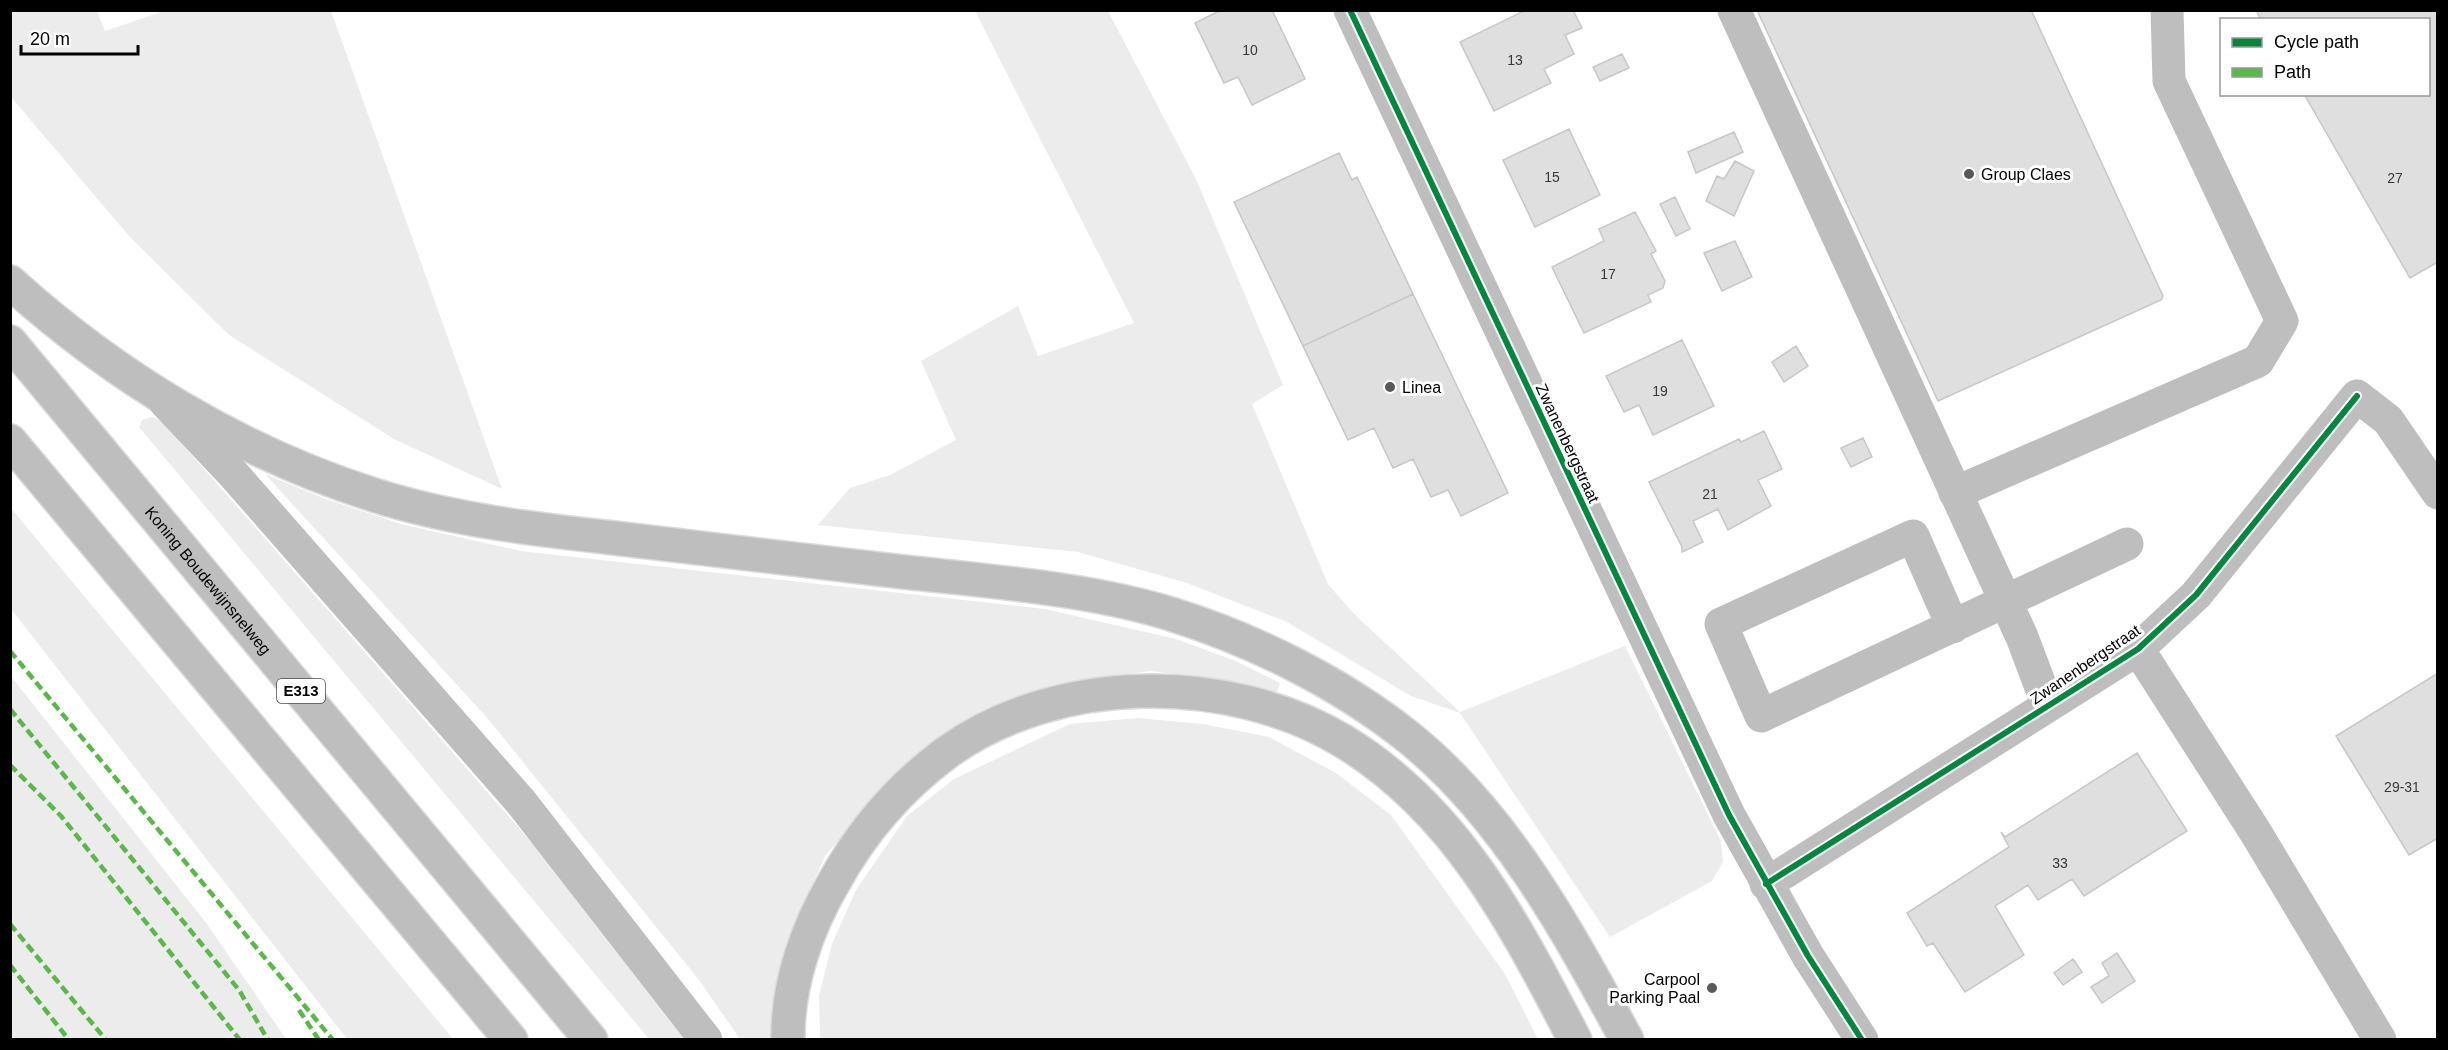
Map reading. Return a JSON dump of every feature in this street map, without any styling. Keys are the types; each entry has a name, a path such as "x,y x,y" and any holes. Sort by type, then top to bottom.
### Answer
{"main road":[{"name":"Zwanenbergstraat","path":"1350,10 1724,804 1766,884 1808,956 1862,1040"},
{"path":"1734,10 2006,603 2048,706"},
{"path":"1955,494 2258,361 2282,321 2169,81 2167,10"},
{"path":"10,282 79,339 159,396 214,427 307,470 375,495 438,512 507,526 1043,588 1172,614 1229,636 1326,682 1406,735 1439,764 1503,836 1555,911 1627,1040"},
{"name":"Koning Boudewijnsnelweg","path":"10,342 591,1040"},
{"path":"159,396 235,476 521,802 706,1040"},
{"name":"Zwanenbergstraat","path":"1766,884 2138,649 2196,595 2356,396 2388,420 2438,493"},
{"path":"10,441 511,1040"},
{"path":"1953,627 1912,536 1720,624 1761,716 2006,603 2127,544"},
{"path":"2138,649 2256,833 2379,1040"},
{"path":"788,1040 791,1000 799,966 819,909 847,858 895,798 948,752 1005,722 1082,698 1130,690 1187,693 1236,699 1287,715 1340,740 1382,766 1413,792 1469,858 1495,894 1575,1040"}],"shaded area":[{"path":"10,11 97,11 105,31 164,11 331,11 502,489 394,439 229,335 129,236 11,97"},
{"path":"975,11 1108,11 1196,179 1283,385 1252,404 1328,584 1354,614 1460,712 1625,646 1721,841 1723,862 1712,881 1610,937 1460,713 1411,696 1287,622 1187,583 1078,552 818,525 850,488 890,475 956,440 921,361 1018,306 1038,356 1134,323"},
{"path":"152,417 162,421 553,867 689,1039 649,1039 139,427 142,420"},
{"path":"265,474 323,498 401,524 521,551 1045,609 1176,639 1236,661 1280,683 1277,692 1238,682 1150,671 1060,684 968,720 886,786 825,856 788,941 777,993 773,1039 740,1039 699,980 489,720"},
{"path":"10,507 453,1039 347,1039 11,609"},
{"path":"10,675 207,924 286,1039 14,1040 11,1035"},
{"path":"1138,718 1203,724 1269,737 1336,773 1391,815 1505,974 1538,1039 820,1039 819,996 832,944 856,890 907,816 954,779 1070,724"}],"building":[{"path":"1221,10 1272,10 1305,79 1252,105 1238,77 1224,83 1195,23"},
{"path":"1526,10 1573,10 1582,28 1565,35 1574,54 1544,69 1551,83 1494,111 1460,42"},
{"name":"Group Claes","path":"1757,10 2036,10 2032,12 2163,296 2161,300 1938,401"},
{"path":"2256,10 2438,10 2438,262 2410,278 2305,96 2430,96 2430,18 2260,18"},
{"path":"1622,54 1629,68 1600,81 1593,67"},
{"path":"1569,129 1600,195 1535,227 1503,160"},
{"path":"1734,132 1743,152 1696,173 1688,152"},
{"path":"1339,153 1352,180 1357,177 1413,294 1303,346 1234,202"},
{"path":"1735,161 1754,171 1734,216 1706,201 1717,176 1724,179"},
{"path":"1675,197 1690,229 1676,236 1660,204"},
{"path":"1635,212 1656,251 1651,254 1665,281 1663,288 1648,295 1651,302 1584,333 1552,267 1604,241 1599,229"},
{"path":"1735,241 1752,277 1722,291 1704,253"},
{"name":"Linea","path":"1413,294 1508,493 1461,516 1448,490 1431,497 1413,459 1393,468 1374,428 1348,440 1303,346"},
{"path":"1682,340 1714,406 1653,435 1639,405 1624,412 1606,376"},
{"path":"1796,346 1808,366 1784,382 1772,362"},
{"path":"1764,431 1782,469 1758,480 1771,506 1728,530 1718,509 1693,521 1703,542 1682,552 1682,547 1649,482 1739,439 1741,442"},
{"path":"1863,438 1872,457 1851,467 1841,448"},
{"path":"2438,673 2438,838 2409,855 2336,736"},
{"path":"2137,753 2187,831 2084,896 2072,879 2038,900 2028,885 1995,906 2024,955 1965,992 1933,943 1927,946 1907,913 2009,847 2001,832 2005,837"},
{"path":"2117,953 2135,981 2102,1003 2091,987 2109,976 2102,963"},
{"path":"2073,959 2082,972 2063,985 2054,973"}],"marked path":[{"path":"10,651 333,1040"},
{"path":"10,709 239,990 268,1040"},
{"path":"10,765 61,816 240,1040"},
{"path":"10,924 106,1040"},
{"path":"10,965 69,1040"},
{"path":"299,1010 319,1040"}],"cycle path":[{"path":"1350,10 1729,815 1808,956 1862,1040"},
{"path":"1766,884 2138,649 2196,595 2357,396"}],"place":[{"name":"Group Claes","path":"1969,174"},
{"name":"Linea","path":"1390,387"},
{"name":"Carpool Parking Paal","path":"1712,988"}]}
